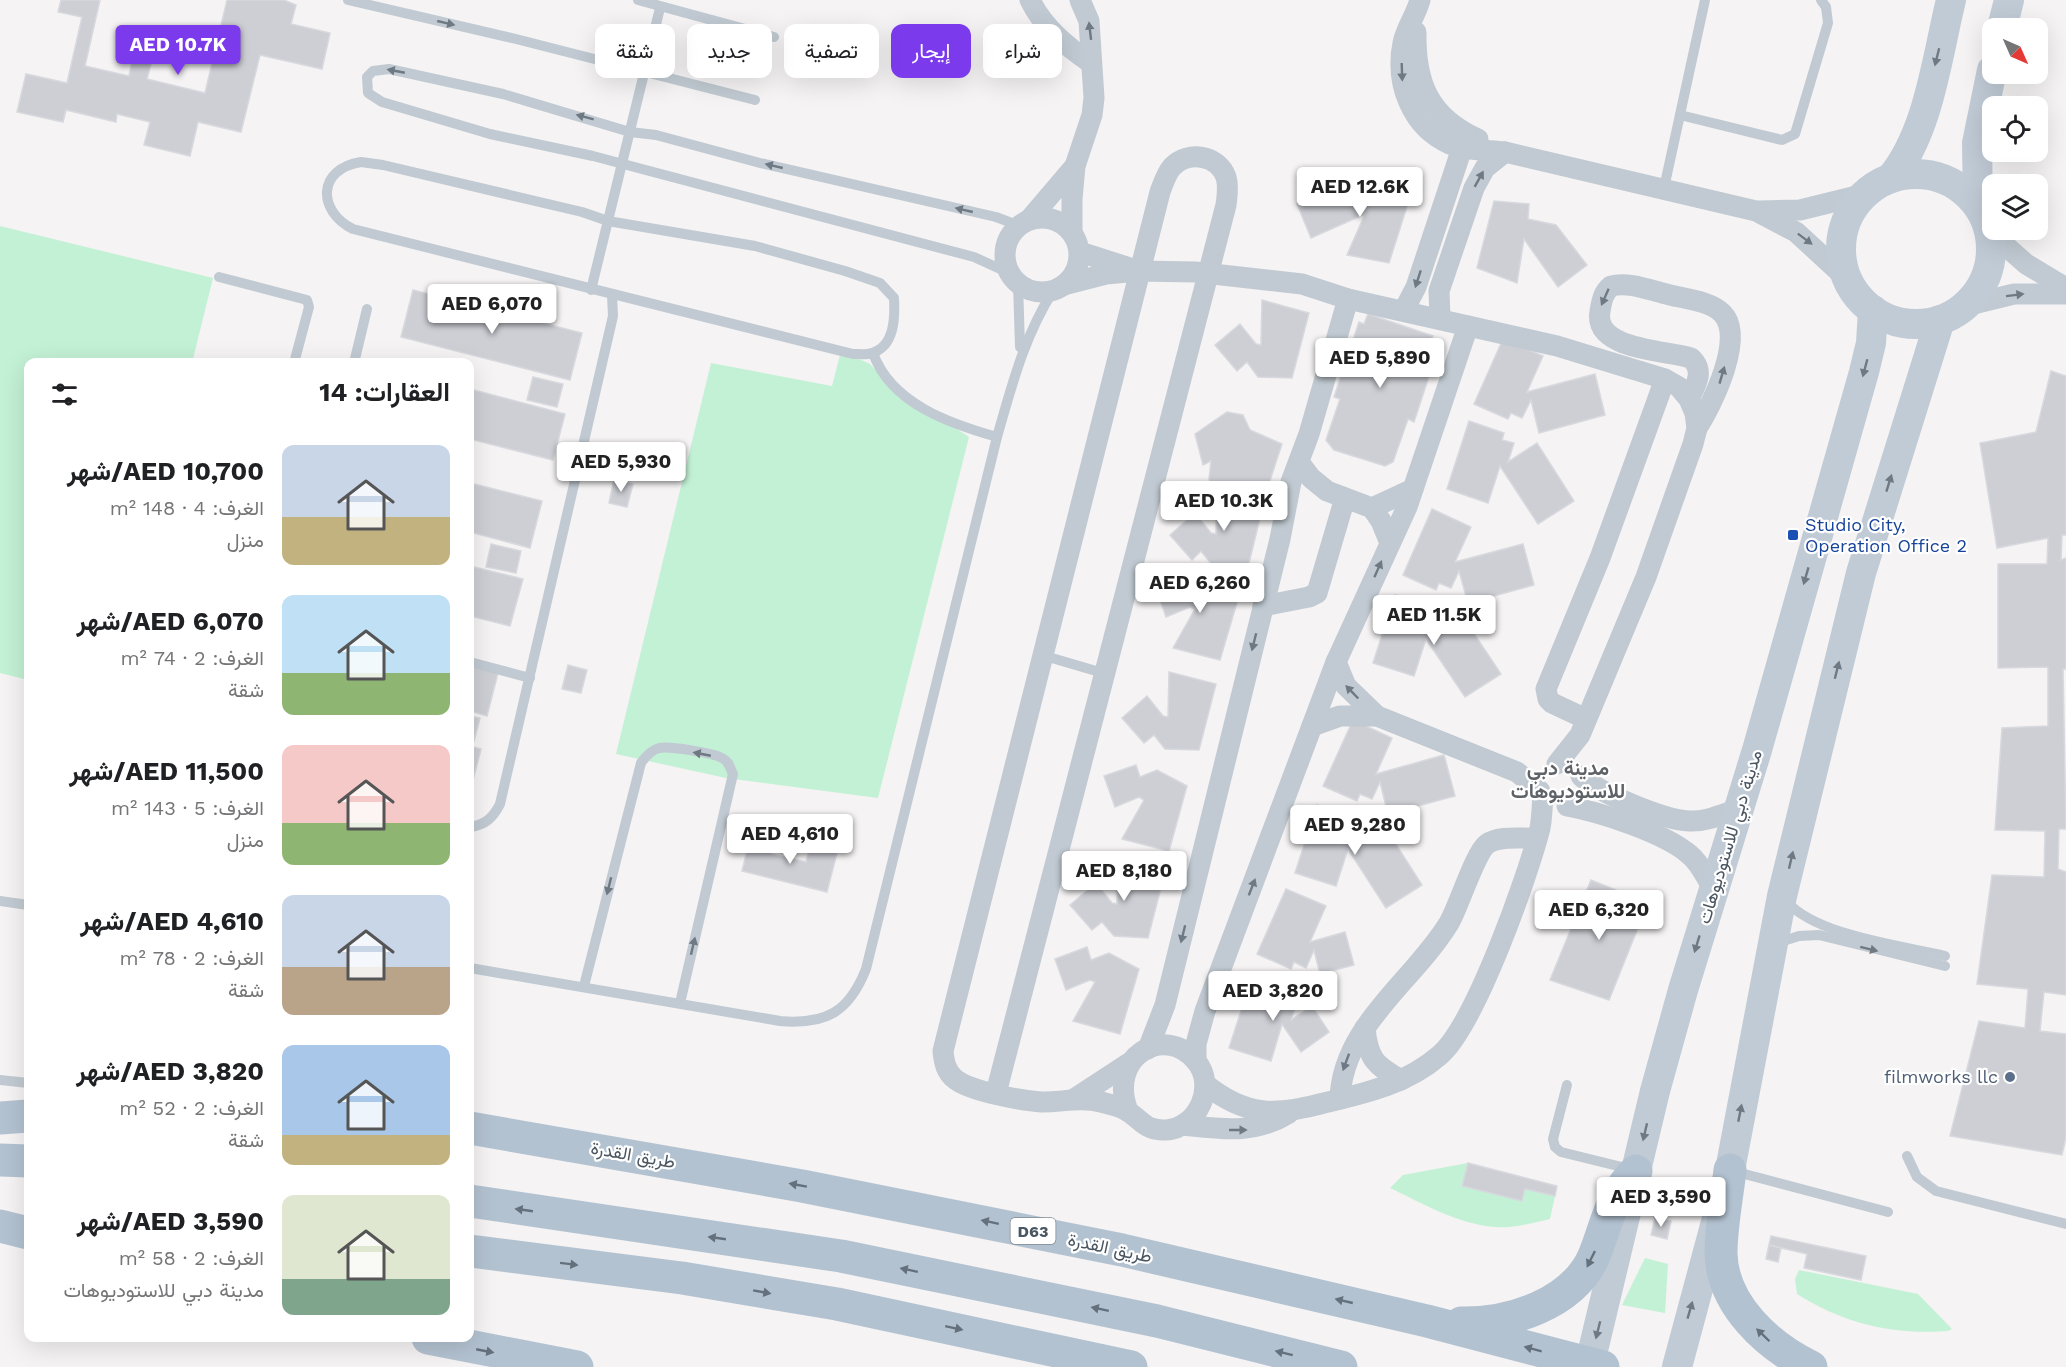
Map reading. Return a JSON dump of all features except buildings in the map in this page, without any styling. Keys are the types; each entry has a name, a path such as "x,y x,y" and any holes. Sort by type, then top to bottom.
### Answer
{"main road":[{"path":"0,1118 24,1116"},
{"name":"طريق القدرة","path":"474,1129 546,1139 962,1216 1275,1284 1427,1321 1594,1366"},
{"path":"0,1130 24,1131"},
{"path":"0,1160 24,1161"},
{"path":"1730,1170 1721,1253 1727,1285 1743,1312 1767,1339 1811,1367"},
{"path":"1427,1321 1467,1323 1506,1318 1546,1304 1565,1293 1585,1271 1593,1257 1613,1199 1636,1171"},
{"path":"474,1203 841,1256 1157,1321 1341,1367"},
{"path":"0,1209 24,1210"},
{"path":"0,1226 24,1232"},
{"path":"474,1252 682,1278 837,1304 1131,1367"},
{"path":"449,1342 577,1367"}],"street":[{"path":"1030,0 1042,21 1058,38 1091,63"},
{"path":"1060,287 1074,274 1080,252 1072,232 1072,199 1075,166 1092,115 1094,80 1089,21 1080,0"},
{"path":"1756,211 1800,210 1865,194 1891,178 1904,162 1920,125 1951,0"},
{"path":"2004,18 2008,0"},
{"path":"1418,8 1416,61 1424,88 1441,115 1465,141 1756,211 1796,232 1846,278 1857,296 1873,310 1894,321 1917,324 2014,294 2066,294"},
{"path":"1982,196 1977,142 1989,84"},
{"path":"1404,310 1416,287 1465,141"},
{"path":"1440,318 1439,291 1478,178 1485,168 1505,152"},
{"path":"996,1093 1228,187 1226,175 1218,165 1208,158 1195,156 1183,159 1173,166 1166,176 1139,271 1045,656 943,1051 944,1062 956,1080 996,1093 1035,1101 1074,1099 1101,1102 1128,1111"},
{"path":"1075,166 1011,235 1006,247 1005,260 1014,278 1035,291 1060,287 1106,274 1139,271 1207,274 1302,284 1348,299 1440,318 1578,352 1665,379 1679,387 1689,399 1695,413 1697,428"},
{"path":"1891,178 1910,174 1939,177 1965,191 1982,215"},
{"path":"1846,278 1841,256 1842,233 1851,211 1865,194"},
{"path":"1441,212 1463,219"},
{"path":"1024,223 1053,219 1072,232"},
{"path":"1677,1367 1730,1170 1782,896 1861,573 1953,313 1982,285 1990,259 1987,240"},
{"path":"2004,240 2026,264 2066,288"},
{"path":"1080,252 1139,271"},
{"path":"1566,770 1646,577 1697,428 1708,410 1723,372 1731,335 1729,323 1723,313 1700,302 1625,285 1611,286 1603,297 1599,317 1606,334 1621,342 1691,358 1696,363 1699,377 1689,399"},
{"path":"1074,1099 1148,1048 1165,1005 1287,504 1348,299"},
{"name":"مدينة دبي للاستوديوهات","path":"1594,1366 1654,1092 1739,809 1864,372 1871,343 1873,310"},
{"path":"1129,1063 1122,1078 1122,1095 1128,1111 1138,1122 1152,1129 1168,1130 1183,1125 1196,1115 1203,1100 1205,1084 1196,1061 1196,1044 1202,1019 1336,662 1413,489 1468,326"},
{"path":"1583,727 1548,699 1546,689 1600,558 1665,379"},
{"path":"1299,462 1311,478 1336,495 1372,507 1381,520 1390,543"},
{"path":"1372,507 1413,489"},
{"path":"1287,504 1302,495 1336,495"},
{"path":"1263,606 1309,597 1317,593 1336,495"},
{"path":"1336,662 1346,686 1377,716"},
{"path":"1312,726 1340,716 1377,716 1517,772 1542,793 1552,805 1589,810 1681,848 1697,862 1714,890"},
{"path":"1517,772 1566,770 1599,790 1675,819 1689,821 1711,818 1739,809"},
{"path":"1205,1084 1238,1106 1252,1110 1289,1112 1401,1080 1423,1069 1443,1053 1458,1033 1506,927 1537,838 1543,775 1566,770"},
{"path":"1340,1099 1343,1068 1355,1041 1438,940 1457,908 1484,847 1495,840 1537,838 1565,806 1579,798 1582,791 1566,770"},
{"path":"1614,820 1621,798"},
{"path":"1681,848 1689,821"},
{"path":"1365,1028 1366,1044 1373,1061 1401,1080"},
{"path":"1148,1048 1173,1047 1185,1052 1196,1061"},
{"path":"1183,1125 1246,1130 1275,1121 1289,1112"}],"lane":[{"path":"348,0 379,3 595,60"},
{"path":"638,0 660,8 774,37"},
{"path":"1664,188 1705,0"},
{"path":"1680,115 1782,140 1795,134 1828,22 1826,7 1821,0"},
{"path":"656,24 660,8"},
{"path":"1019,359 1014,278 974,257 622,164 489,134 382,102 368,93 368,78 373,71 389,69 503,94 630,132 656,135 760,163 1024,223"},
{"path":"591,290 643,78"},
{"path":"664,78 754,100"},
{"path":"368,162 582,212 608,221 755,246 880,283 894,298 893,328 887,342 873,353 853,354 353,229 340,223 332,214 327,203 327,191 331,179 338,170 349,164 368,162"},
{"path":"219,278 307,300 309,307 295,358"},
{"path":"474,969 802,1023 824,1018 843,1007 858,990 866,969 997,437 1019,359 1033,324 1060,287"},
{"path":"474,826 485,823 494,815 500,804 613,316 612,295"},
{"path":"355,358 367,309"},
{"path":"873,353 891,381 929,412 951,424 997,437"},
{"path":"1045,656 1103,674"},
{"path":"474,663 530,678"},
{"path":"584,986 641,763 647,754 657,748 668,748 722,758 729,764 733,774 680,1003"},
{"path":"1772,945 1798,936 1819,935 1945,961 1812,921 1794,910 1782,896"},
{"path":"0,902 24,905"},
{"path":"0,1080 24,1083"},
{"path":"1567,1085 1553,1139 1555,1147 1561,1152 1636,1171"},
{"path":"1906,1156 1917,1177 1936,1191 2066,1224"},
{"path":"1730,1170 1888,1212"}],"green space":[{"path":"0,226 213,278 193,358 24,358 24,679 0,673"},
{"path":"841,351 870,364 890,385 969,437 878,798 726,778 616,754 711,363 832,386"},
{"path":"1468,1163 1463,1186 1522,1201 1525,1189 1555,1196 1550,1219 1509,1227 1478,1225 1433,1209 1390,1188 1403,1175"},
{"path":"1645,1258 1668,1264 1665,1313 1622,1305"},
{"path":"1799,1270 1918,1294 1952,1329 1927,1332 1908,1331 1888,1329 1851,1320 1797,1294 1795,1279"}],"place":[{"name":"Studio City, Operation Office 2","path":"1793,535"},
{"name":"filmworks llc","path":"2010,1077"}],"district":[{"name":"مدينة دبي للاستوديوهات","path":"1568,780"}]}
